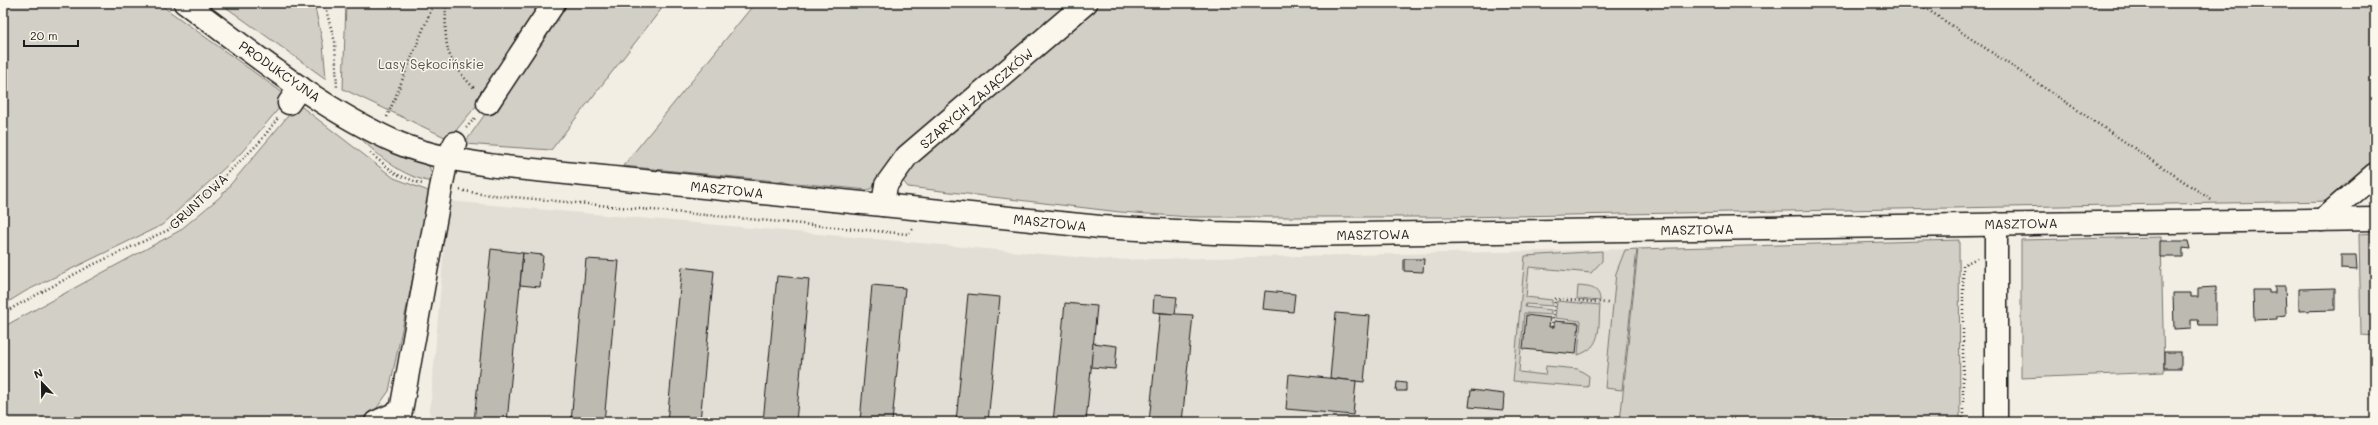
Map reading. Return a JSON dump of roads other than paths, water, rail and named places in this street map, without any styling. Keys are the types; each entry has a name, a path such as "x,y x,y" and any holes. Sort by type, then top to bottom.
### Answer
{"street":[{"name":"PRODUKCYJNA","path":"185,3 294,95 338,111 380,134"},
{"path":"488,103 554,3"},
{"name":"SZARYCH ZAJĄCZKÓW","path":"883,205 886,185 907,156 1086,3"},
{"name":"MASZTOWA","path":"380,134 399,143 451,151 496,166 1100,227 1244,234 2322,220 2375,218"},
{"path":"376,422 401,411 441,188 451,151"},
{"path":"2322,220 2375,174"},
{"path":"1996,224 1996,422"}],"park label":[{"name":"Lasy Sękocińskie","path":"431,63"}]}
